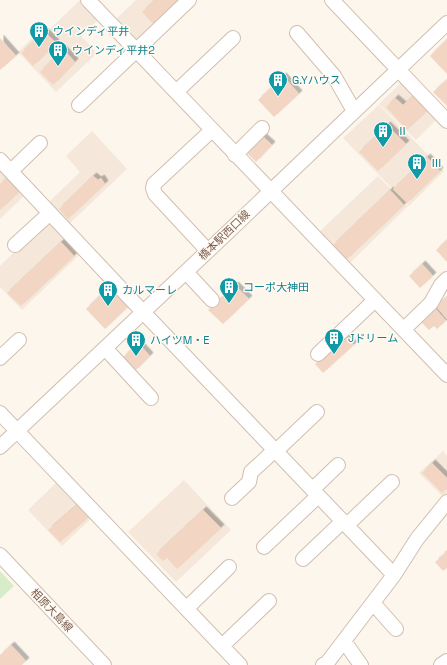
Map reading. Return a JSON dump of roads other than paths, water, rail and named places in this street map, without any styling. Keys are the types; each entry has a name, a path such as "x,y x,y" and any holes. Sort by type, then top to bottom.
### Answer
{"street":[{"path":"88,0 447,375"},
{"path":"79,105 189,0"},
{"path":"332,0 447,121"},
{"name":"橋本駅西口線","path":"0,447 447,23"},
{"path":"297,33 334,76 354,111"},
{"path":"176,92 234,38"},
{"path":"235,154 262,128"},
{"path":"208,251 155,194 153,188 154,184 212,130"},
{"path":"11,171 40,142"},
{"path":"0,160 394,575"},
{"path":"15,245 50,213"},
{"path":"186,272 212,300"},
{"path":"404,329 431,303 441,286 447,280"},
{"path":"318,354 375,300"},
{"path":"0,358 19,340"},
{"path":"105,348 151,398"},
{"path":"232,498 249,482 251,472 317,412"},
{"path":"0,413 240,665"},
{"path":"264,547 338,465"},
{"path":"303,559 392,482"},
{"path":"323,665 344,641 373,603 394,575 417,538 447,502"},
{"name":"相原大島線","path":"0,554 104,665"},
{"path":"187,608 229,567"},
{"path":"222,646 269,601"},
{"path":"373,603 396,629"},
{"path":"344,641 361,665"},
{"path":"442,665 447,661"}],"place":[{"name":"ウインディ平井","path":"39,48"},
{"name":"ウインディ平井2","path":"58,67"},
{"name":"G.Yハウス","path":"278,97"},
{"name":"Ⅱ","path":"383,148"},
{"name":"Ⅲ","path":"417,180"},
{"name":"コーポ大神田","path":"229,304"},
{"name":"カルマーレ","path":"108,307"},
{"name":"Jドリーム","path":"334,355"},
{"name":"ハイツM・E","path":"136,357"}]}
